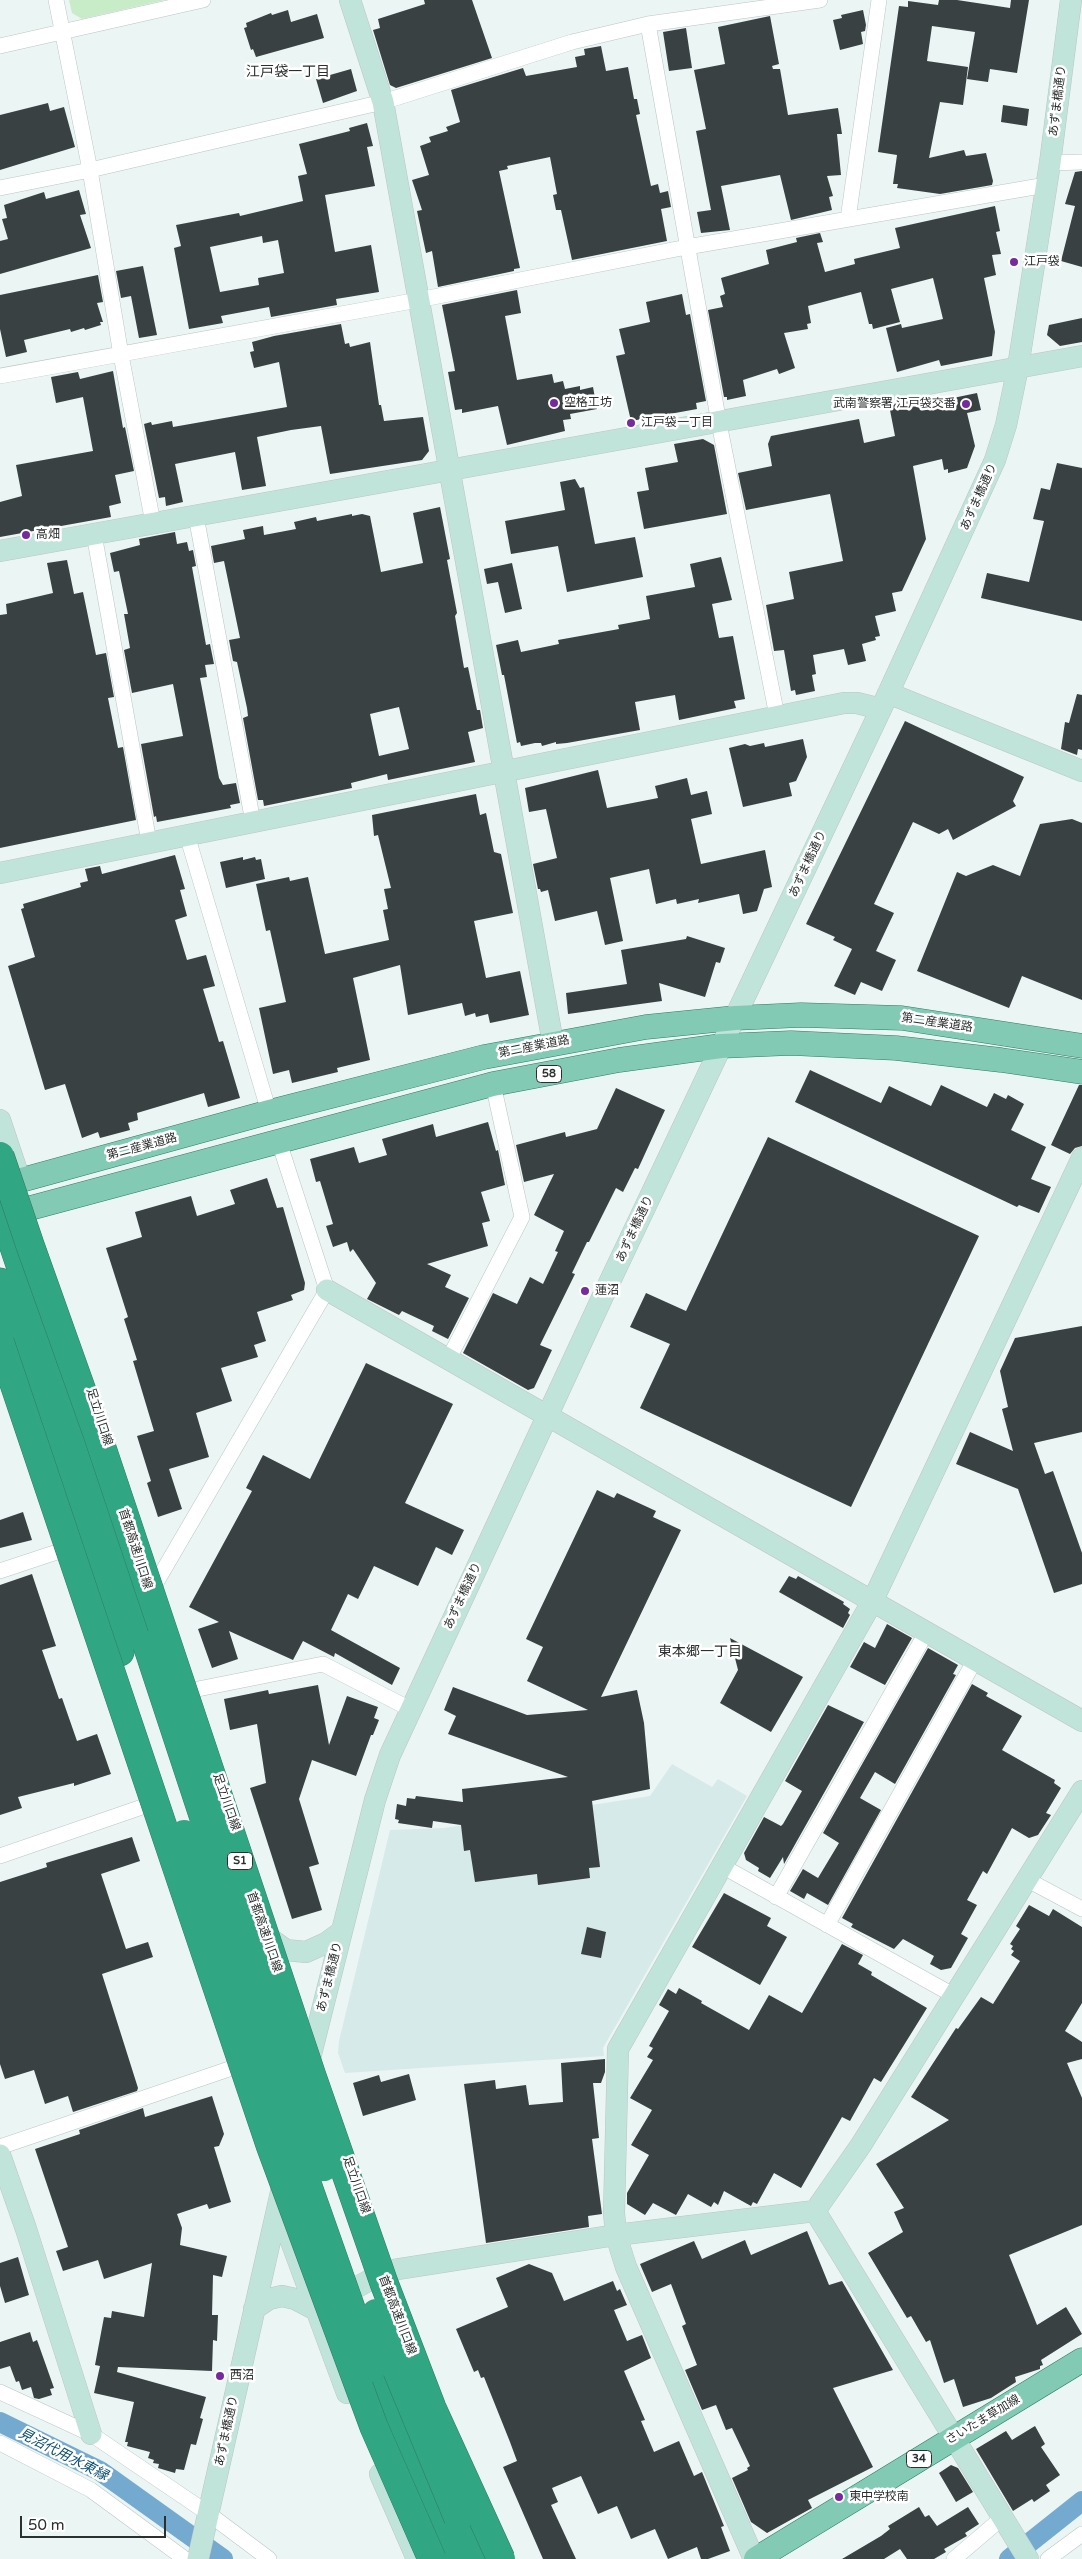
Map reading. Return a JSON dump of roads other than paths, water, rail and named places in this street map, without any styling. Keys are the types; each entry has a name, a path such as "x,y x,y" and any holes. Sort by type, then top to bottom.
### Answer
{"highway":[{"name":"首都高速川口線","path":"0,1156 97,1433 309,2067 384,2283 432,2408 501,2559"},
{"path":"8,1211 147,1645 251,1961 390,2352 476,2559"},
{"path":"0,1282 120,1652 372,2368 450,2559"},
{"path":"0,1342 273,2154 374,2427 432,2559"}],"main road":[{"name":"第二産業道路","path":"10,1184 269,1112 484,1057 646,1027 735,1018 801,1016 902,1018 1082,1046"},
{"name":"58","path":"8,1211 279,1142 493,1084 619,1060 721,1046 791,1043 896,1048 1001,1060 1082,1072"},
{"name":"さいたま草加線","path":"755,2559 1082,2360"}],"street":[{"path":"56,0 90,170 121,355 153,523"},
{"path":"0,46 203,0"},
{"path":"350,0 383,102 553,1043"},
{"path":"0,188 90,170 383,102 572,42 648,24 728,6 820,0"},
{"path":"848,219 879,0"},
{"name":"あずま橋通り","path":"198,2559 278,2207 310,2054 375,1800 390,1755 547,1416 885,701 995,460 1006,425 1018,367 1050,162 1071,0"},
{"path":"648,24 719,422 777,716"},
{"path":"1050,162 1082,162"},
{"path":"0,376 418,300 687,247 1046,185"},
{"path":"0,551 1082,356"},
{"path":"196,516 253,822"},
{"path":"94,534 149,842"},
{"path":"0,873 149,842 356,803 504,770 844,703 885,701 1082,771"},
{"path":"187,835 269,1112"},
{"path":"448,1360 522,1217 493,1084"},
{"name":"足立川口線","path":"0,1120 10,1184 8,1211 104,1429 153,1588 310,2054 386,2271 457,2450 508,2559"},
{"path":"279,1142 327,1290 1082,1721"},
{"path":"755,2559 626,2267 616,2235 614,2213 618,2049 872,1602 1082,1158"},
{"path":"153,1588 327,1290"},
{"path":"0,1372 278,2207 368,2445 417,2559"},
{"path":"0,1571 60,1551"},
{"path":"776,1897 926,1633"},
{"path":"827,1925 975,1660"},
{"path":"188,1691 322,1664 410,1709"},
{"path":"316,2310 386,2271 616,2235 815,2211 861,2145 1082,1791"},
{"path":"0,1856 145,1806"},
{"path":"722,1866 953,1995"},
{"path":"1026,1879 1082,1908"},
{"path":"272,1940 286,1950 306,1952 326,1943 341,1932"},
{"path":"0,2147 232,2068"},
{"path":"0,2155 26,2229 91,2434"},
{"path":"815,2211 1028,2559"},
{"path":"254,2309 269,2299 282,2296 296,2299 316,2310"},
{"path":"0,2392 91,2434 209,2514 269,2559"},
{"path":"0,2443 91,2490 185,2559"},
{"path":"954,2559 1002,2518"},
{"path":"1048,2559 1082,2534"}],"waterway":[{"name":"見沼代用水東縁","path":"0,2422 100,2471 223,2559"},
{"name":"見沼代用水東縁","path":"1009,2559 1082,2501"}],"place":[{"name":"江戸袋","path":"1014,262"},
{"name":"空格工坊","path":"554,403"},
{"name":"武南警察署 江戸袋交番","path":"966,404"},
{"name":"江戸袋一丁目","path":"631,423"},
{"name":"高畑","path":"26,535"},
{"name":"蓮沼","path":"585,1291"},
{"name":"西沼","path":"220,2376"},
{"name":"東中学校南","path":"839,2497"}],"district":[{"name":"江戸袋一丁目","path":"288,72"},
{"name":"東本郷一丁目","path":"700,1652"}]}
